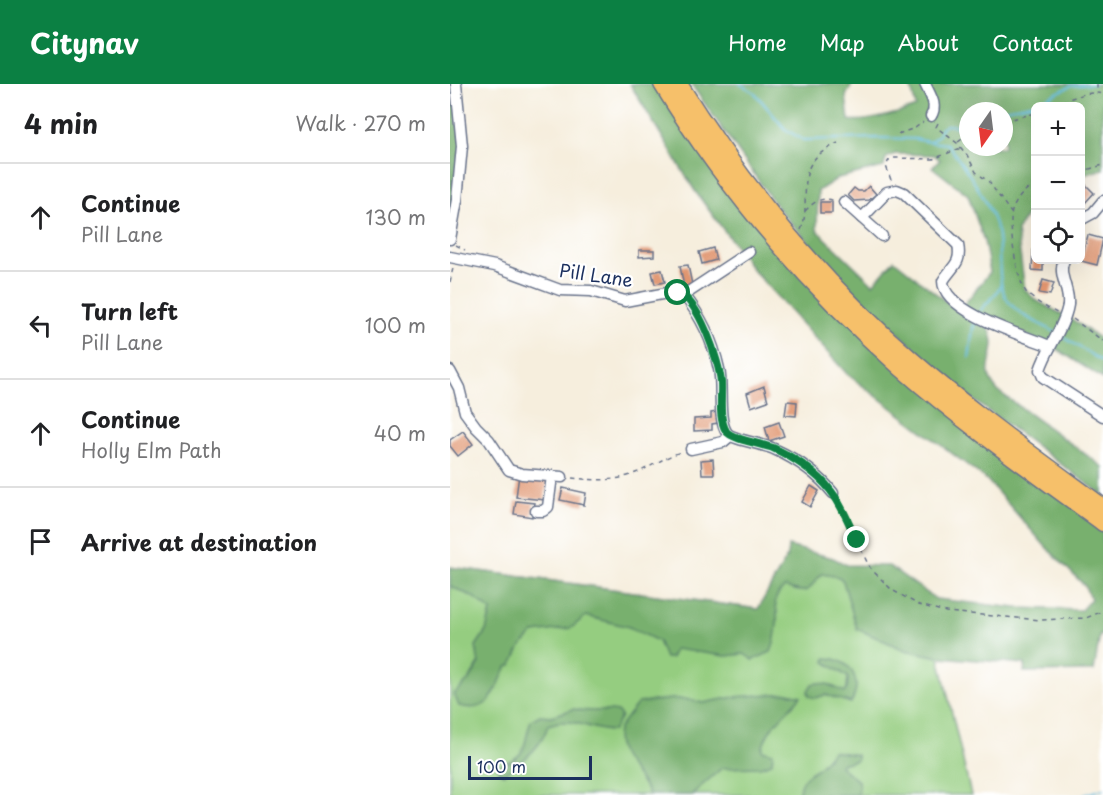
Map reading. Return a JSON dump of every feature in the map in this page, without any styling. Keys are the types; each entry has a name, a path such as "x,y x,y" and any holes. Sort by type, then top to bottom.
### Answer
{"highway":[{"path":"662,84 708,154 755,215 851,321 901,368 966,422 1103,523"},
{"path":"679,84 718,143 764,204 810,260 856,308 911,360 978,414 1103,507"}],"street":[{"path":"450,238 457,200 462,146 456,84"},
{"path":"925,84 934,103 934,122"},
{"path":"862,218 887,192 892,190 904,193 958,245 960,255 957,263 943,281 946,293 975,316 1054,337"},
{"path":"1085,217 1093,213 1103,201"},
{"path":"844,202 882,236"},
{"path":"748,252 684,295 700,318 716,360 721,382 724,429 730,436 774,448 821,479 833,493"},
{"name":"Pill Lane","path":"453,257 495,266 560,290 591,291 626,301 672,292 684,295"},
{"path":"1063,264 1062,270 1068,291 1065,317 1040,370 1043,376 1103,416"},
{"path":"450,371 459,388 465,412 476,428 495,446 509,470 522,474 557,477 548,507 543,511 536,511"},
{"path":"691,449 723,442 730,436"}],"path":[{"path":"1097,84 1097,93"},
{"path":"1063,102 1097,93 1103,94"},
{"path":"1013,119 1031,115"},
{"path":"898,134 934,122 959,146"},
{"path":"803,227 805,176 813,159 821,151 838,143"},
{"path":"892,190 886,166 889,160 894,158 933,159 959,149"},
{"path":"968,156 976,172 989,182 1011,214"},
{"path":"1085,170 1103,165"},
{"path":"1031,188 1018,199 1011,214 1013,244 1021,283 1026,292 1037,301 1073,320 1103,341"},
{"path":"805,212 815,201 821,199 844,202"},
{"path":"450,282 453,257"},
{"path":"557,477 597,480 618,478 631,475 691,449"},
{"path":"833,493 870,568 892,590 919,605 946,612 1041,620 1086,618 1103,611"}],"green space":[{"path":"450,84 456,84 462,146 450,238"},
{"path":"630,84 655,84 738,207 1103,530 1103,635 1100,635 1094,671 1024,672 1025,664 939,657 905,650 857,629 843,581 839,577 822,574 807,590 800,591 785,587 780,592 775,600 777,622 771,652 753,660 744,654 726,656 675,649 671,658 665,658 658,641 629,627 586,616 571,628 534,633 521,647 512,664 506,668 490,700 478,707 459,706 454,694 469,680 479,664 476,646 486,631 491,611 473,597 450,586 450,567 758,609 787,557 788,546 833,558 847,565 889,566 936,599 1017,608 1081,610 1091,599 1084,585 1046,547 987,480 847,374 753,270 695,191"},
{"path":"691,84 852,84 846,96 849,120 856,121 882,117 916,107 910,84 1103,84 1103,169 1085,175 1085,102 1031,102 1031,208 1017,231 1025,290 1037,301 1073,320 1103,341 1103,379 1057,349 962,307 990,272 984,241 968,195 932,167 940,160 934,155 895,154 886,158 884,167 838,178 818,191 817,230 873,284 894,260 968,319 989,328 993,343 989,373 993,384 998,391 1103,467 1103,495 957,388 845,283 777,207"},
{"path":"787,557 857,574 939,657 971,795 450,795 450,567 758,609"},
{"path":"826,658 843,662 853,673 856,687 851,703 826,695 815,698 809,696 808,691 812,684 827,684 845,692 847,688 848,677 825,662"},
{"path":"788,693 801,696 773,726 765,741 762,750 773,753 772,763 760,767 722,768 691,795 649,795 619,749 618,731 638,703 685,699 703,703 734,697"},
{"path":"574,709 618,712 621,716 613,731 566,722 548,725 541,740 530,754 503,774 498,771 498,766 520,754 531,720 540,715 551,716"},
{"path":"833,751 857,755 857,760 840,766 858,781 857,795 794,795 799,792 803,779 820,766"}],"building":[{"path":"1085,184 1094,193 1085,203"},
{"path":"869,186 876,194 869,200 854,201 848,195 854,188 864,191"},
{"path":"820,202 832,202 832,213 820,213"},
{"path":"1088,235 1103,239 1097,265 1085,262"},
{"path":"713,248 716,260 702,264 699,252"},
{"path":"639,250 654,250 654,256 639,257"},
{"path":"1032,264 1043,264 1043,271 1032,270"},
{"path":"688,265 692,285 684,287 680,266"},
{"path":"662,270 665,282 655,284 652,272"},
{"path":"1043,280 1054,283 1050,295 1039,293"},
{"path":"764,386 768,401 751,407 747,393"},
{"path":"787,401 797,402 796,416 785,415"},
{"path":"717,412 718,423 712,424 712,430 694,431 694,419 711,418 711,413"},
{"path":"779,422 784,436 769,441 765,427"},
{"path":"463,431 473,444 458,456 450,446 450,440"},
{"path":"713,459 714,474 702,474 701,460"},
{"path":"519,475 548,479 545,500 516,497"},
{"path":"811,486 819,491 810,507 802,502"},
{"path":"563,488 586,493 584,505 560,500"},
{"path":"516,501 534,503 532,517 514,514"}],"waterway":[{"path":"740,84 754,92 785,129 803,140 878,138 915,139 929,142 939,135 940,129 946,125 959,126"},
{"path":"1013,107 1036,103 1071,86 1094,84"},
{"path":"929,142 947,144 969,174 989,208 997,231 1002,287 1009,302 1025,316 1055,332"},
{"path":"981,310 1001,284"},
{"path":"969,358 976,321"},
{"path":"1060,335 1103,362"},
{"path":"1084,795 1103,789"}],"route":[{"path":"678,293 684,295 689,301 708,335 719,368 724,429 730,436 774,448 821,479 833,493 857,540"}]}
